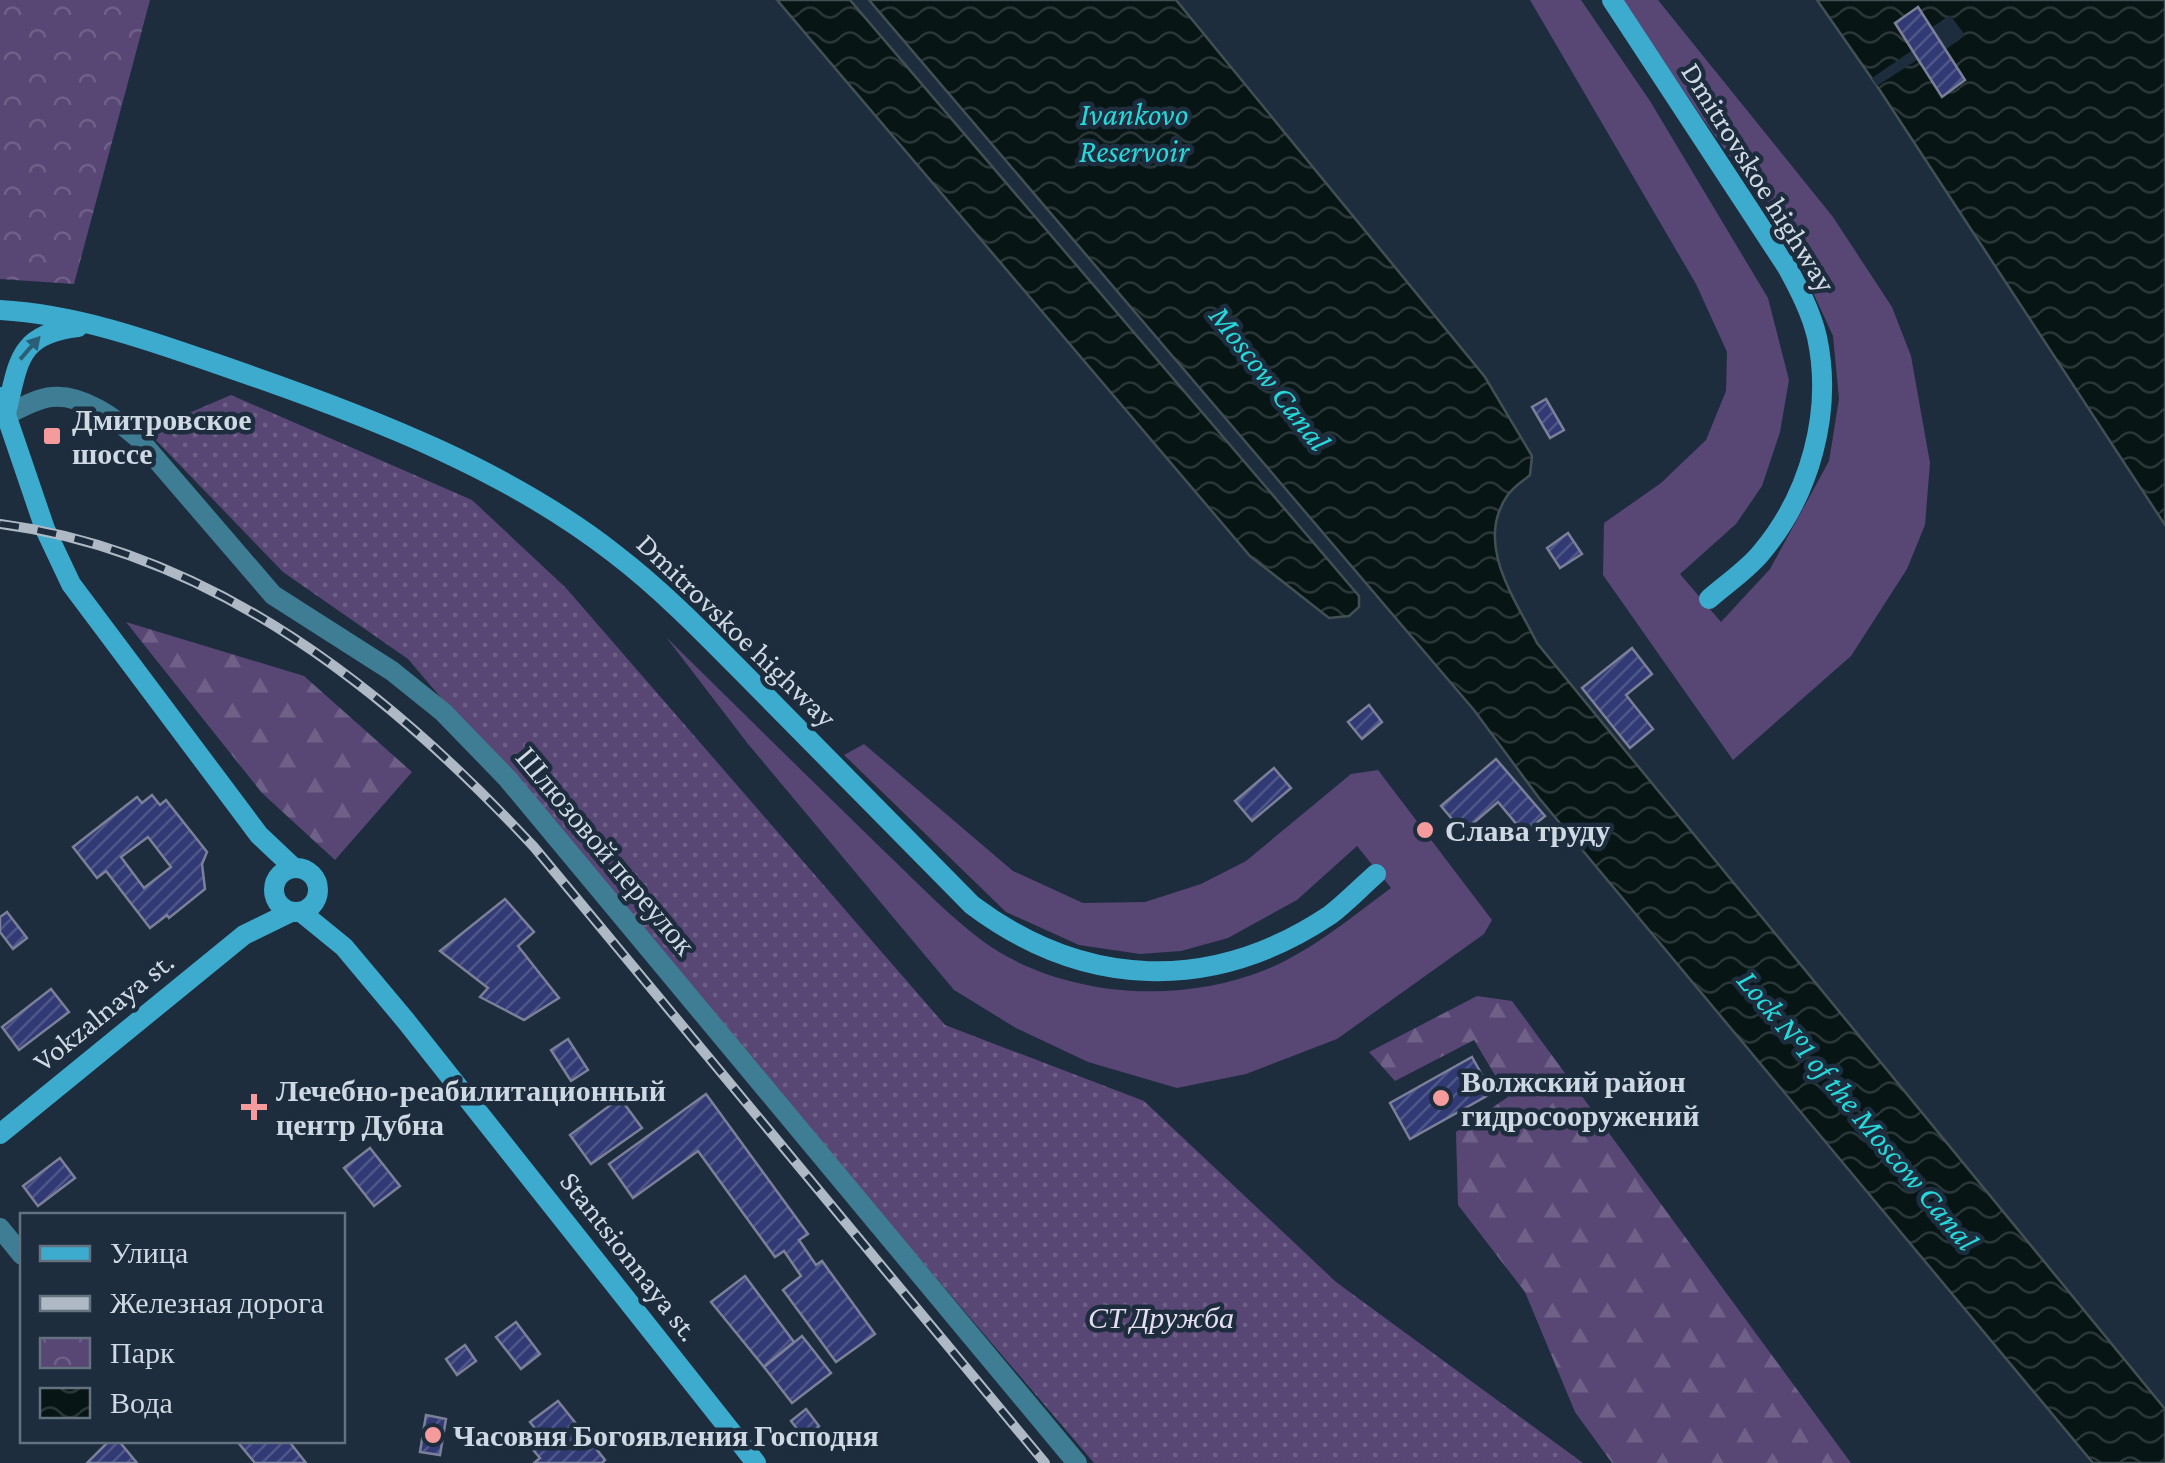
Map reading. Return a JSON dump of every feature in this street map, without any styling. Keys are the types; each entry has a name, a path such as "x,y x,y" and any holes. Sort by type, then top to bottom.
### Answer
{"street":[{"name":"Dmitrovskoe highway","path":"1612,0 1786,267 1805,301 1816,336 1821,370 1820,413 1801,491 1759,556 1709,599"},
{"name":"Dmitrovskoe highway","path":"0,310 94,325 319,400 499,480 560,516 613,552 671,600 972,904 1006,930 1039,948 1113,968 1154,972 1225,964 1260,953 1307,928 1333,912 1376,874"},
{"path":"94,325 43,334 20,356 3,406 45,530 71,584 258,835 294,868 312,874 318,886 303,907 244,935"},
{"name":"Шлюзовой переулок","path":"3,406 52,397 91,405 114,417 138,438 273,596 392,671 443,712 507,778 1077,1463"},
{"path":"258,835 277,901 303,907"},
{"path":"244,935 283,872 294,868"},
{"name":"Stantsionnaya st.","path":"303,907 344,946 756,1463"},
{"name":"Vokzalnaya st.","path":"0,1134 244,935"},
{"path":"0,1228 20,1253"}],"green space":[{"path":"0,0 150,0 74,284 0,279"},
{"path":"1530,0 1581,0 1650,101 1768,298 1789,380 1780,432 1762,486 1736,524 1680,574 1721,622 1770,569 1829,461 1839,399 1833,336 1787,236 1623,0 1658,0 1833,217 1892,307 1911,356 1930,463 1925,525 1907,569 1851,656 1733,760 1603,575 1604,523 1661,483 1706,440 1726,391 1727,352 1696,284"},
{"name":"СТ Дружба","path":"231,395 472,500 566,588 945,1025 1144,1101 1336,1282 1583,1463 1094,1463 408,659 283,572 147,431"},
{"path":"126,622 304,676 412,772 335,860 262,793"},
{"path":"666,637 942,907 992,947 1038,971 1102,988 1135,991 1169,991 1234,980 1299,953 1391,888 1357,846 1297,900 1228,938 1181,951 1140,954 1079,945 1006,912 844,755 864,744 1013,871 1083,903 1145,902 1201,884 1246,861 1351,774 1378,770 1492,920 1484,934 1337,1039 1246,1074 1177,1088 1088,1062 1016,1028 954,990 748,744"},
{"path":"1477,996 1512,1001 1851,1463 1612,1463 1575,1412 1525,1292 1458,1205 1456,1132 1508,1097 1474,1040 1395,1081 1369,1052"}],"water":[{"path":"777,0 850,0 1359,596 1359,607 1349,616 1329,618 1250,556"},
{"name":"Ivankovo Reservoir","path":"869,0 1176,0 1485,377 1532,456 1530,475 1507,496 1495,534 1502,572 1537,643 2165,1409 2165,1463 2093,1463 1539,798 1474,710"},
{"path":"1817,0 2165,0 2165,525 1877,86"}],"pier":[{"path":"1918,7 1931,28 1950,15 1965,35 1945,50 1965,80 1942,97 1917,60 1877,86 1872,78 1911,51 1895,23"}],"building":[{"path":"1918,7 1965,80 1942,97 1895,23"},
{"path":"1546,399 1564,430 1550,438 1532,407"},
{"path":"1568,533 1582,554 1560,568 1547,548"},
{"path":"1632,648 1652,674 1626,695 1653,729 1630,748 1582,688"},
{"path":"1369,705 1382,722 1362,739 1348,722"},
{"path":"1496,759 1545,816 1524,833 1498,802 1463,832 1441,806"},
{"path":"1274,768 1291,788 1252,821 1235,801"},
{"path":"152,795 160,805 166,800 207,852 202,864 205,889 150,928 106,871 97,878 73,847 137,797 142,803","holes":["148,837 171,867 144,888 121,857"]},
{"path":"505,899 534,932 518,946 559,998 524,1020 480,997 488,988 440,951"},
{"path":"7,912 27,938 13,949 0,932 0,917"},
{"path":"51,989 69,1012 19,1050 2,1027"},
{"path":"568,1039 588,1070 571,1081 551,1050"},
{"name":"Волжский район гидросооружений","path":"1472,1057 1492,1093 1410,1139 1390,1103"},
{"path":"706,1094 808,1234 799,1240 816,1265 822,1261 875,1334 836,1362 783,1290 801,1276 784,1251 775,1257 698,1151 633,1198 609,1164"},
{"path":"620,1098 642,1128 591,1164 570,1135"},
{"path":"370,1148 400,1186 374,1206 344,1168"},
{"path":"60,1158 75,1178 38,1206 23,1186"},
{"path":"745,1276 794,1342 764,1367 711,1302"},
{"path":"516,1322 540,1354 521,1369 496,1337"},
{"path":"802,1336 831,1373 792,1403 764,1367"},
{"path":"465,1345 476,1361 457,1375 446,1359"},
{"path":"558,1401 605,1460 602,1463 534,1463 540,1458 534,1451 546,1442 530,1422"},
{"path":"806,1409 819,1426 804,1438 791,1421"},
{"name":"Часовня Богоявления Господня","path":"426,1415 446,1419 440,1455 420,1452"},
{"path":"107,1443 120,1443 137,1463 87,1463"},
{"path":"238,1443 290,1443 306,1463 255,1463"}],"railway":[{"path":"0,524 79,540 154,565 226,598 294,638 420,736 534,847 1045,1463"}],"place":[{"name":"Дмитровское шоссе","path":"52,436"},
{"name":"Слава труду","path":"1425,830"},
{"name":"Волжский район гидросооружений","path":"1441,1098"},
{"name":"Лечебно-реабилитационный центр Дубна","path":"254,1107"},
{"name":"Часовня Богоявления Господня","path":"433,1435"}],"water label":[{"name":"Moscow Canal","path":"1270,378"},
{"name":"Lock №1 of the Moscow Canal","path":"1858,1110"}]}
